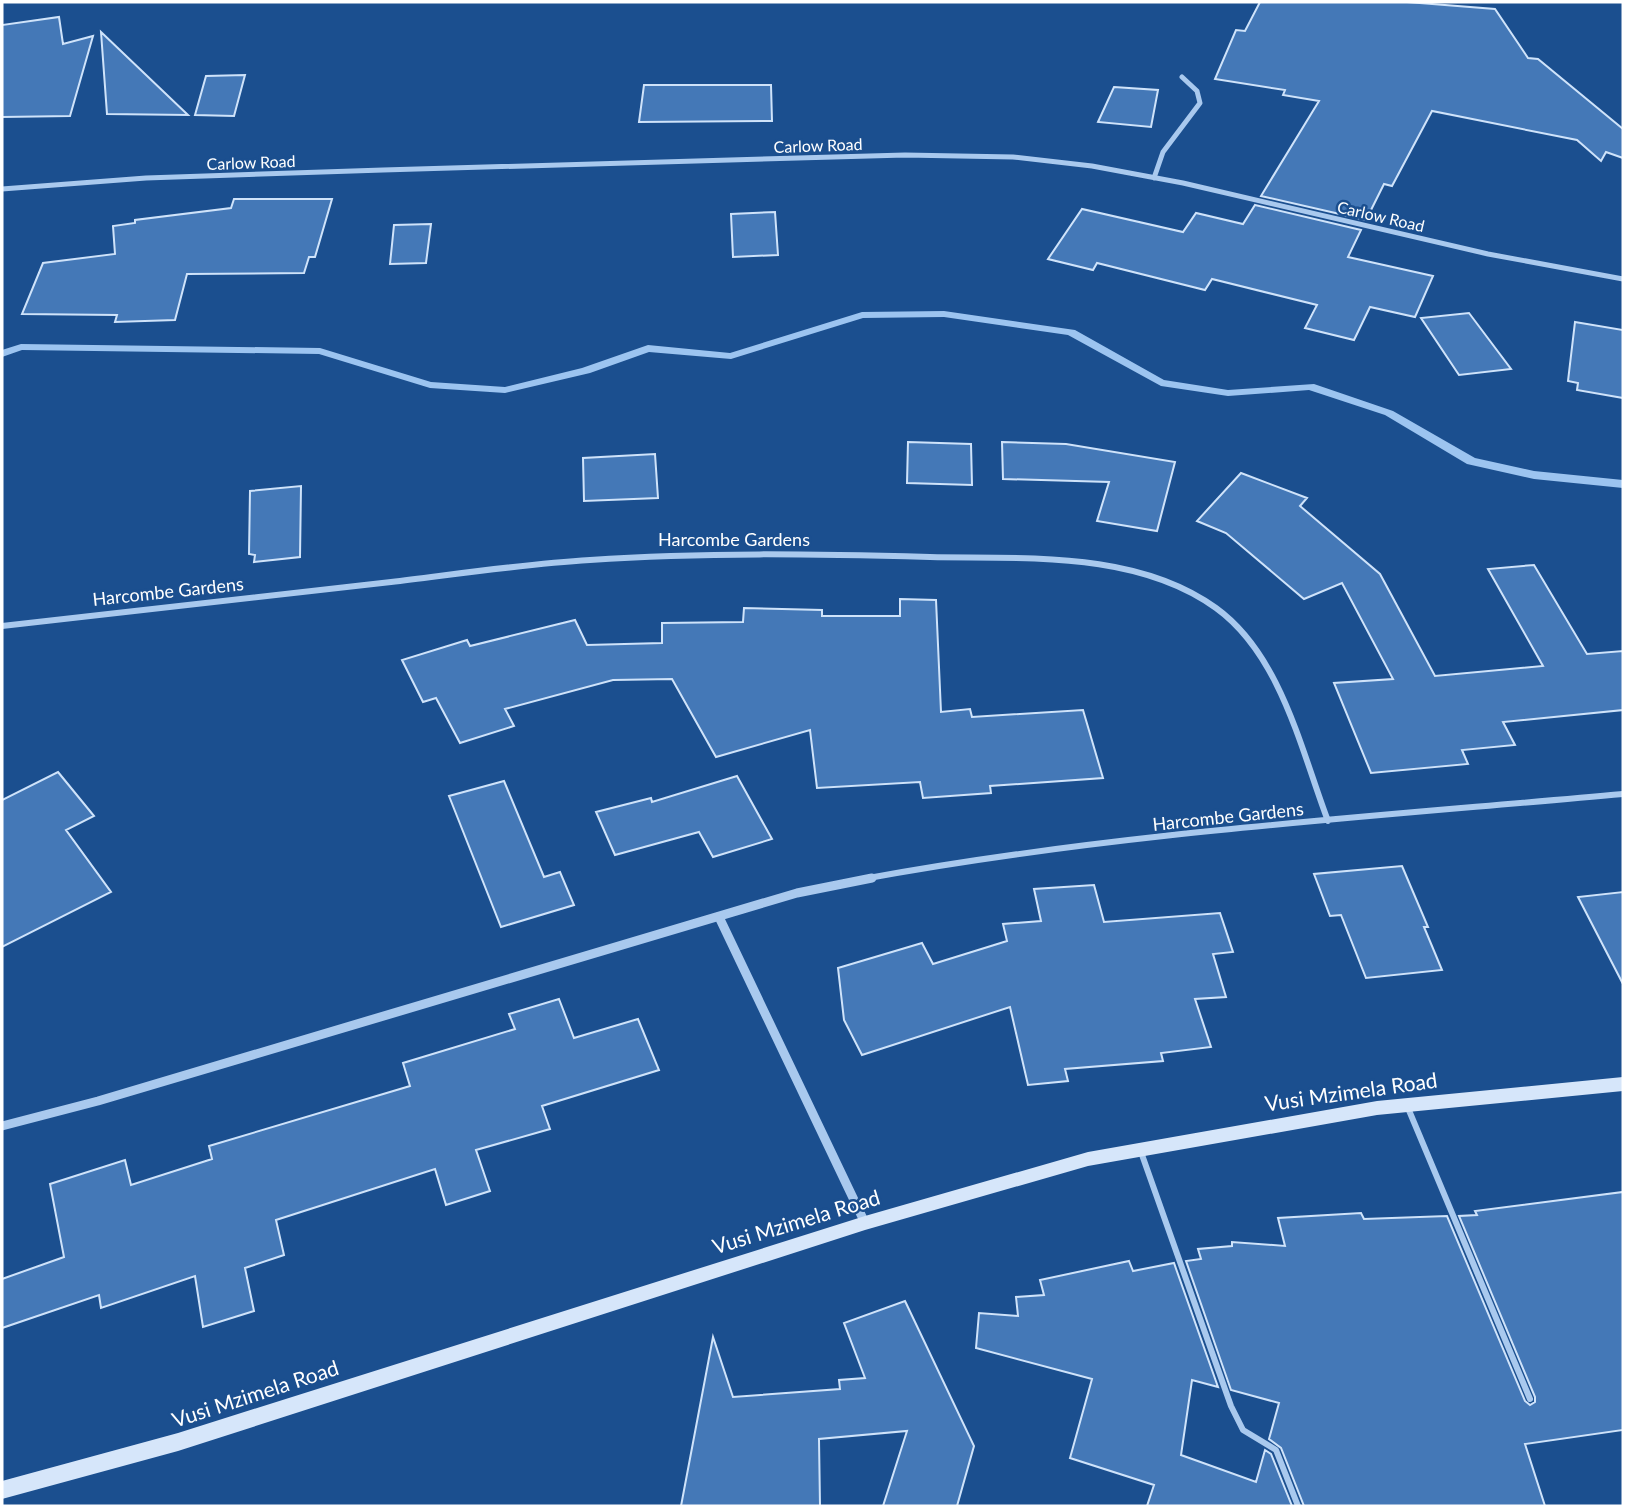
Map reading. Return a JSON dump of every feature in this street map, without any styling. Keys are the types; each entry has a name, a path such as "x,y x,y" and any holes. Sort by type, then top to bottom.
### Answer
{"main road":[{"name":"Vusi Mzimela Road","path":"2,1490 178,1442 865,1223 1088,1159 1407,1105 1623,1084"}],"street":[{"path":"1154,178 1163,152 1200,103 1200,94 1196,87 1182,77"},
{"name":"Carlow Road","path":"2,189 146,178 905,155 1013,157 1092,166 1154,178 1488,254 1623,279"},
{"name":"Harcombe Gardens","path":"2,626 572,561 655,555 730,552 1054,560 1108,567 1181,587 1234,622 1263,658 1328,821"},
{"name":"Harcombe Gardens","path":"2,1126 98,1101 797,893 891,872 1002,856 1328,821 1623,794"},
{"path":"719,917 865,1223"}],"lane":[{"path":"1407,1105 1530,1399"},
{"path":"1140,1149 1231,1406 1243,1430 1276,1450 1298,1506"}],"building":[{"path":"1260,2 1407,2 1495,9 1528,58 1538,59 1623,129 1623,158 1606,152 1601,161 1577,140 1432,111 1392,186 1384,184 1366,220 1261,196 1319,101 1283,95 1285,90 1215,79 1236,30 1245,31"},
{"path":"59,17 63,44 93,36 70,116 2,117 2,25"},
{"path":"101,32 188,115 107,114"},
{"path":"245,75 234,116 195,115 206,76"},
{"path":"644,85 771,85 772,121 639,122"},
{"path":"1114,87 1158,90 1151,127 1098,122"},
{"path":"234,199 332,199 315,257 309,257 304,273 187,274 175,320 115,322 117,315 22,314 43,263 115,254 113,226 135,223 135,220 231,208"},
{"path":"1255,205 1361,230 1348,257 1433,276 1415,317 1370,307 1354,340 1305,328 1317,305 1212,279 1205,290 1097,263 1093,270 1048,259 1082,209 1183,232 1196,213 1243,224"},
{"path":"775,212 778,255 733,257 731,214"},
{"path":"431,224 426,263 390,264 394,225"},
{"path":"1469,313 1511,369 1459,375 1421,318"},
{"path":"1575,322 1623,330 1623,398 1577,390 1578,383 1568,381"},
{"path":"908,442 971,444 972,485 907,483"},
{"path":"1002,442 1066,444 1175,462 1157,531 1097,521 1109,482 1003,479"},
{"path":"655,454 658,498 584,501 583,458"},
{"path":"1241,473 1307,498 1300,506 1380,574 1435,676 1543,666 1488,569 1534,565 1587,654 1623,651 1623,710 1503,722 1515,745 1462,750 1468,764 1371,773 1334,683 1393,679 1342,583 1304,599 1226,533 1197,521"},
{"path":"301,486 300,557 254,562 255,555 249,554 250,491"},
{"path":"900,599 936,600 941,712 970,709 972,717 1083,710 1103,778 990,786 991,793 923,798 920,782 817,788 810,730 716,757 672,679 613,680 505,709 514,726 460,743 436,698 423,702 402,660 467,640 470,646 575,620 587,645 662,643 662,623 743,622 744,608 822,610 822,616 900,616"},
{"path":"58,772 94,816 66,830 111,892 2,947 2,800"},
{"path":"737,776 772,839 713,857 699,832 615,855 596,812 651,798 652,802"},
{"path":"504,781 544,877 560,872 574,905 501,927 449,796"},
{"path":"1402,866 1428,927 1424,927 1442,970 1366,978 1341,915 1330,916 1314,874"},
{"path":"1094,885 1104,922 1220,913 1233,952 1213,954 1226,997 1195,999 1211,1047 1161,1053 1163,1061 1065,1069 1068,1081 1028,1085 1010,1007 862,1055 844,1020 838,968 922,943 933,964 1007,941 1003,924 1041,921 1034,889"},
{"path":"1623,892 1623,984 1578,897"},
{"path":"559,999 574,1038 638,1019 659,1070 542,1106 550,1129 476,1150 490,1191 446,1205 435,1169 276,1220 284,1255 245,1268 254,1311 203,1327 195,1276 101,1308 99,1295 2,1328 2,1279 64,1257 50,1184 125,1160 131,1185 212,1159 209,1146 410,1086 403,1063 515,1029 509,1014"},
{"path":"1623,1192 1623,1430 1525,1444 1545,1506 1304,1506 1281,1448 1269,1439 1279,1403 1231,1390 1186,1261 1201,1259 1198,1249 1232,1246 1232,1242 1285,1246 1278,1218 1361,1213 1364,1219 1447,1216 1525,1401 1530,1405 1535,1402 1535,1397 1459,1216 1477,1215 1475,1211"},
{"path":"1129,1261 1133,1271 1174,1263 1218,1387 1192,1380 1181,1455 1256,1482 1265,1450 1271,1454 1292,1506 1147,1506 1154,1485 1070,1458 1092,1379 976,1348 979,1313 1018,1316 1016,1297 1044,1295 1040,1280"},
{"path":"905,1301 974,1446 957,1506 883,1506 907,1431 819,1439 820,1506 681,1506 713,1337 733,1397 840,1389 839,1380 865,1378 844,1323"}],"waterway":[{"path":"2,354 21,347 320,351 430,385 505,390 586,371 648,348 731,356 862,315 944,314 1071,332 1161,383 1228,393 1310,386 1389,413 1471,461 1534,475 1623,484"}]}
